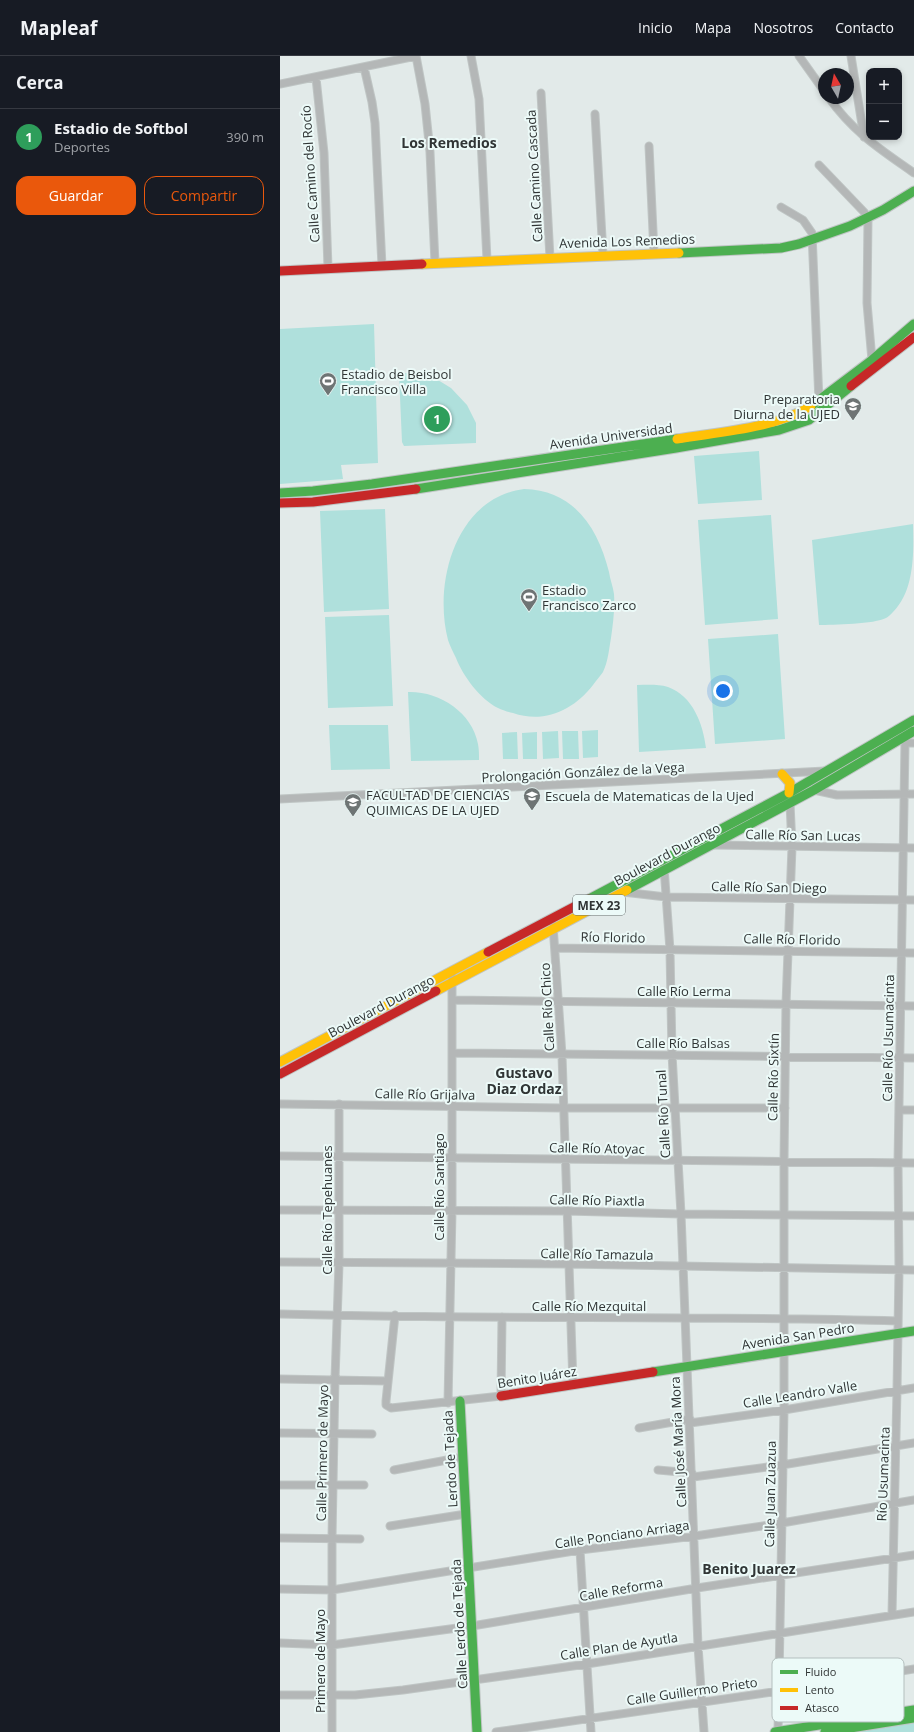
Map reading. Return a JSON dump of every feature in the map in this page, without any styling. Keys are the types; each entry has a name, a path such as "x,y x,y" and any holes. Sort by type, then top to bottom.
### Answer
{"street":[{"path":"280,84 316,78 416,56 426,104 429,136 435,263"},
{"path":"471,56 480,99 487,260"},
{"path":"799,56 818,83"},
{"path":"851,56 864,137"},
{"path":"364,67 375,123 382,266"},
{"name":"Calle Camino del Rocío","path":"316,78 324,153 328,268"},
{"name":"Calle Camino Cascada","path":"541,93 550,258"},
{"path":"833,104 846,121 864,137 914,173"},
{"path":"595,114 603,255"},
{"path":"649,146 654,253"},
{"path":"819,165 868,218 867,303 872,360"},
{"name":"Avenida Los Remedios","path":"280,271 487,260 781,248 812,240 868,218 914,191"},
{"path":"781,206 803,220 810,229 812,240 819,401"},
{"name":"Avenida Universidad","path":"280,493 313,491 372,484 639,446 755,426 795,415 819,401 872,360 914,324"},
{"name":"Avenida Universidad","path":"280,503 313,502 420,488 676,448 796,426 816,415 914,337"},
{"path":"486,467 487,477"},
{"path":"313,491 313,502"},
{"name":"Boulevard Durango","path":"280,1074 814,790 901,737 914,720"},
{"name":"Boulevard Durango","path":"280,1062 663,860 827,771 914,731"},
{"path":"901,737 914,743"},
{"name":"Calle Río Usumacinta","path":"897,1334 899,1270 898,1163 902,1005 901,953 904,794 901,737"},
{"name":"Prolongación González de la Vega","path":"280,799 827,771 838,775"},
{"path":"782,774 790,783 788,793"},
{"path":"814,790 837,795 914,794"},
{"name":"Calle Río Sixtín","path":"783,1352 785,1056 792,847 790,803"},
{"name":"Calle Río San Lucas","path":"693,844 711,846 914,848"},
{"name":"Calle Río Tunal","path":"663,860 670,950 670,1003 681,1214 686,1367"},
{"name":"Calle Río San Diego","path":"623,892 666,897 914,900"},
{"name":"Calle Río Chico","path":"552,918 562,1055 564,1159 573,1384"},
{"name":"Río Florido","path":"555,948 670,950"},
{"name":"Calle Río Florido","path":"670,950 914,953"},
{"name":"Calle Río Santiago","path":"448,1402 452,1211 451,1106 454,1000 452,972"},
{"name":"Calle Río Lerma","path":"454,1000 914,1006"},
{"name":"Calle Río Balsas","path":"453,1053 562,1055 672,1054 914,1058"},
{"name":"Calle Río Grijalva","path":"280,1104 563,1108 785,1108"},
{"name":"Calle Río Tepehuanes","path":"337,1316 340,1212 339,1104"},
{"path":"899,1110 914,1110"},
{"name":"Calle Río Atoyac","path":"280,1156 914,1163"},
{"name":"Calle Río Piaxtla","path":"280,1210 340,1212 566,1211 681,1214 914,1216"},
{"name":"Calle Río Tamazula","path":"280,1262 339,1264 568,1264 914,1270"},
{"name":"Calle Río Mezquital","path":"280,1314 337,1316 395,1315 571,1318 783,1318 898,1322"},
{"path":"280,1379 388,1381 395,1315"},
{"name":"Calle Primero de Mayo","path":"332,1590 337,1316"},
{"path":"501,1396 502,1317"},
{"name":"Avenida San Pedro","path":"686,1367 914,1331"},
{"name":"Río Usumacinta","path":"892,1615 897,1334"},
{"name":"Calle Juan Zuazua","path":"779,1658 784,1410 783,1352"},
{"name":"Benito Juárez","path":"388,1381 386,1405 391,1408 501,1396 686,1367"},
{"name":"Calle José María Mora","path":"686,1367 693,1475 698,1646 704,1732"},
{"name":"Calle Leandro Valle","path":"639,1428 784,1410 914,1388"},
{"name":"Lerdo de Tejada","path":"460,1401 466,1514"},
{"path":"280,1433 372,1434"},
{"path":"658,1470 693,1475 782,1465 914,1443"},
{"path":"394,1470 463,1457"},
{"path":"280,1485 364,1485"},
{"name":"Calle Ponciano Arriaga","path":"280,1589 332,1590 580,1550 695,1536 782,1523 914,1500"},
{"path":"390,1526 466,1514"},
{"name":"Calle Lerdo de Tejada","path":"466,1514 477,1732"},
{"path":"280,1538 360,1539"},
{"path":"580,1550 591,1732"},
{"name":"Calle Reforma","path":"280,1643 332,1645 472,1626 697,1588 914,1555"},
{"name":"Primero de Mayo","path":"332,1590 330,1695 332,1732"},
{"name":"Calle Plan de Ayutla","path":"280,1695 330,1695 403,1690 587,1664 914,1612"},
{"name":"Calle Guillermo Prieto","path":"904,1671 914,1669"},
{"name":"Calle Guillermo Prieto","path":"496,1732 772,1692"},
{"path":"904,1712 914,1710"},
{"path":"904,1719 914,1718"},
{"name":"Calle Juan Zuazua","path":"778,1722 778,1732"},
{"path":"824,1732 863,1722"},
{"path":"778,1732 874,1722"}],"shaded area":[{"name":"Estadio de Beisbol Francisco Villa","path":"374,324 378,463 341,465 343,479 280,484 280,329"},
{"path":"415,372 433,377 451,388 467,405 476,423 476,443 404,446 402,442 399,374"},
{"path":"759,451 762,500 698,504 694,456"},
{"name":"Estadio Francisco Zarco","path":"524,489 542,491 557,496 570,504 581,514 598,541 609,572 614,594 611,638 603,672 585,694 568,708 547,716 536,717 525,716 501,709 491,704 479,693 459,665 448,640 444,617 444,593 448,569 455,546 466,525 481,508 501,496"},
{"path":"385,509 389,609 324,612 320,511"},
{"path":"771,515 778,619 705,625 698,520"},
{"path":"913,524 913,560 909,583 905,594 893,612 886,618 873,622 819,625 812,540"},
{"path":"389,615 393,706 328,708 325,617"},
{"path":"778,634 785,739 715,744 708,639"},
{"path":"637,685 656,685 668,687 677,691 684,697 695,712 699,721 705,739 706,748 639,752"},
{"path":"408,692 431,695 452,706 461,713 469,722 475,733 479,760 411,761"},
{"path":"329,725 388,725 390,769 331,770"},
{"path":"598,730 598,757 583,758 582,731"},
{"path":"558,731 559,758 543,759 542,732"},
{"path":"562,731 578,731 579,759 563,759"},
{"path":"517,732 518,759 503,759 502,733"},
{"path":"537,732 537,759 523,759 522,733"},
{"path":"914,1722 914,1732 848,1732"}],"traffic: fast":[{"path":"679,253 781,248 799,244 850,226 883,210 914,191"},
{"path":"811,406 872,360 914,324"},
{"path":"416,489 676,448 779,430 809,420 851,386"},
{"path":"280,493 313,491 372,484 677,439"},
{"path":"589,899 789,793 914,720"},
{"path":"627,890 814,790 914,731"},
{"path":"653,1372 914,1331"},
{"path":"460,1401 477,1732"},
{"path":"904,1712 914,1710"},
{"path":"904,1720 914,1718"},
{"path":"775,1732 838,1722"},
{"path":"825,1732 889,1722"}],"traffic: slow":[{"path":"422,264 679,253"},
{"path":"677,439 728,432 763,425 796,414 811,406"},
{"path":"782,774 790,783 789,793"},
{"path":"436,991 627,890"},
{"path":"280,1062 488,952"}],"traffic: jam":[{"path":"280,271 422,264"},
{"path":"851,386 914,337"},
{"path":"280,503 313,502 416,489"},
{"path":"488,952 589,899"},
{"path":"280,1074 436,991"},
{"path":"501,1396 653,1372"}],"place":[{"name":"Estadio de Beisbol Francisco Villa","path":"328,396"},
{"name":"Estadio de Softbol","path":"437,419"},
{"name":"Preparatoria Diurna de la UJED","path":"853,421"},
{"name":"Estadio Francisco Zarco","path":"529,612"},
{"name":"Escuela de Matematicas de la Ujed","path":"532,811"},
{"name":"FACULTAD DE CIENCIAS QUIMICAS DE LA UJED","path":"353,817"}],"district":[{"name":"Los Remedios","path":"449,142"},
{"name":"Gustavo Diaz Ordaz","path":"524,1080"},
{"name":"Benito Juarez","path":"749,1568"}]}
